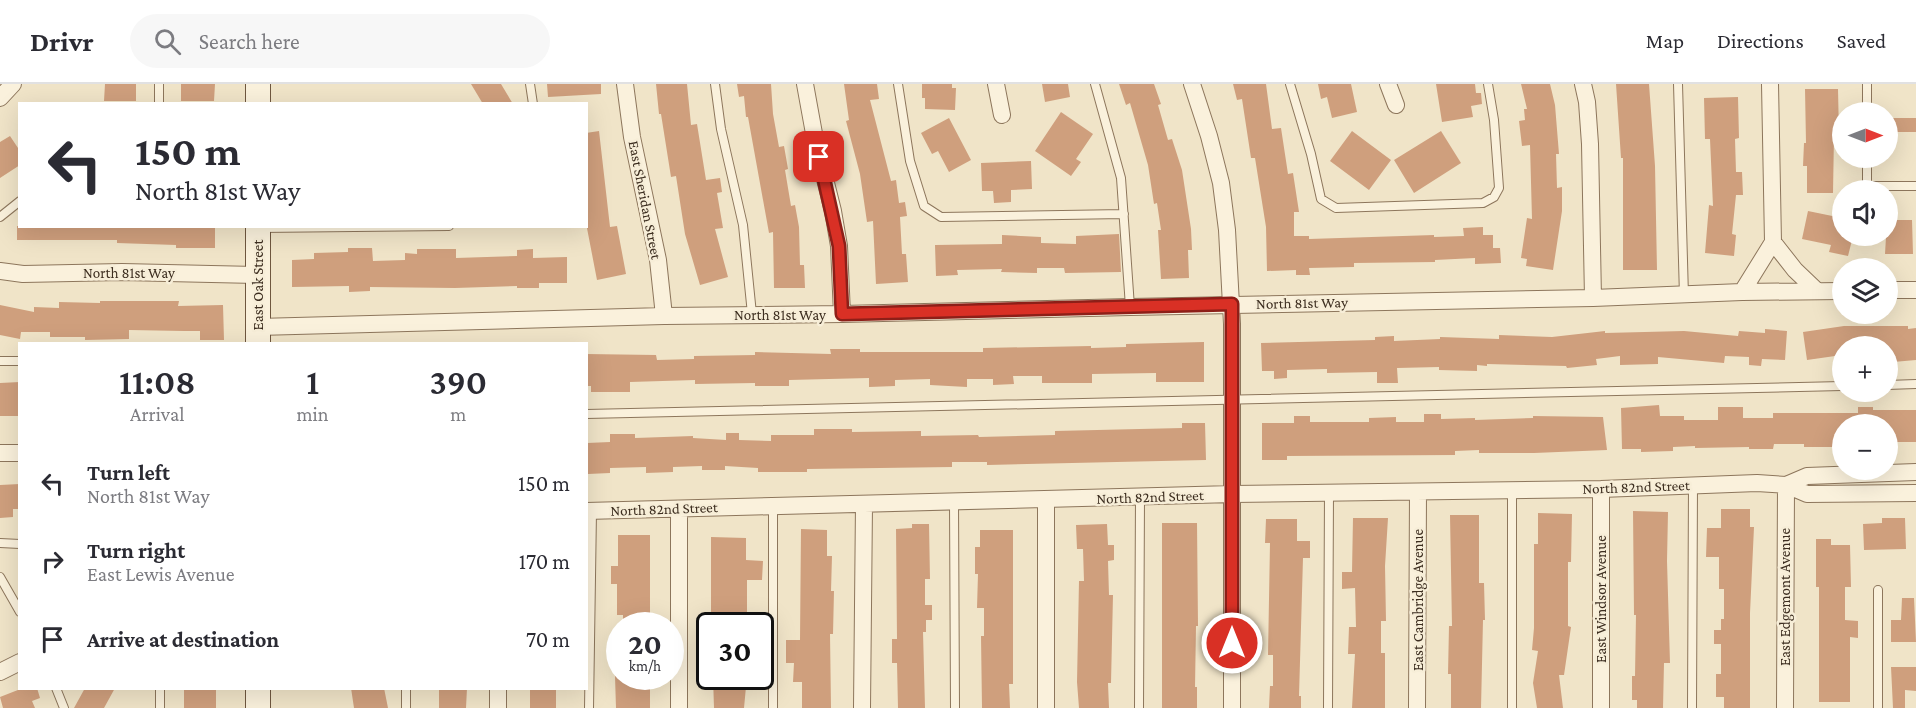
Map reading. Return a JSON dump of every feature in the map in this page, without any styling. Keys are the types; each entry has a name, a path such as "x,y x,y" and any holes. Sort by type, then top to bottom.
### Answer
{"street":[{"path":"0,98 13,84"},
{"path":"258,84 258,102"},
{"name":"East Sheridan Street","path":"625,84 632,137 658,260 664,316"},
{"path":"805,84 814,139 839,246 842,314"},
{"path":"996,84 1002,115"},
{"path":"1192,84 1221,183 1232,304 1232,708"},
{"path":"1388,84 1396,105"},
{"path":"1583,84 1587,102 1590,144 1593,298"},
{"path":"1742,292 1758,270 1773,242 1770,84"},
{"name":"East Oak Street","path":"258,228 258,335"},
{"path":"1773,242 1795,270 1817,291"},
{"name":"North 81st Way","path":"0,271 23,274 258,275"},
{"path":"1898,290 1916,290"},
{"name":"North 81st Way","path":"258,335 664,316 1593,298 1832,291"},
{"path":"0,453 18,453"},
{"name":"North 82nd Street","path":"1786,485 1807,476 1916,472"},
{"name":"North 82nd Street","path":"589,511 1140,497 1601,489 1757,483 1786,485 1807,495 1916,492"},
{"name":"East Edgemont Avenue","path":"1785,708 1786,485"},
{"name":"East Windsor Avenue","path":"1601,489 1601,708"},
{"name":"East Cambridge Avenue","path":"1417,708 1418,492"},
{"path":"1046,500 1046,708"},
{"path":"862,708 864,504"},
{"path":"679,508 679,708"},
{"path":"0,672 18,663"},
{"path":"258,690 258,708"},
{"path":"498,690 498,708"}],"lane":[{"path":"159,84 159,102"},
{"path":"530,84 533,102"},
{"path":"715,84 721,129 743,225 752,314"},
{"path":"898,84 910,161 924,206 932,212 942,217 1124,214"},
{"path":"1095,84 1121,178 1130,307"},
{"path":"1290,84 1311,154 1321,199 1336,208 1483,203 1494,197 1498,188 1494,120 1488,84"},
{"path":"1678,84 1684,296"},
{"path":"1867,84 1867,102"},
{"path":"1867,168 1867,186 1916,186"},
{"path":"0,217 18,203"},
{"path":"0,361 18,361"},
{"path":"1898,385 1916,384"},
{"path":"588,414 1832,386"},
{"path":"1692,708 1693,485"},
{"path":"1512,491 1512,708"},
{"path":"1328,708 1329,493"},
{"path":"1139,708 1140,497"},
{"path":"954,502 955,708"},
{"path":"773,506 773,708"},
{"path":"589,511 589,708"},
{"path":"0,543 18,544"},
{"path":"0,577 18,608"},
{"path":"1878,590 1878,708"},
{"path":"57,690 64,708"},
{"path":"160,690 160,708"},
{"path":"406,690 406,708"}],"building":[{"path":"105,84 136,84 136,101 104,101"},
{"path":"181,84 215,84 214,101 181,101"},
{"path":"471,84 501,84 512,102 482,102"},
{"path":"547,84 601,84 601,94 548,97"},
{"path":"656,84 687,84 691,125 697,124 706,180 720,178 722,192 717,193 723,228 715,229 728,277 700,285 685,234 676,176 671,177 661,114 659,114"},
{"path":"737,84 771,84 779,147 784,146 791,206 795,205 799,227 800,265 804,265 805,288 774,288 773,232 769,233 748,117 746,117 744,96 739,97"},
{"path":"844,84 877,84 879,99 870,100 891,181 896,180 899,203 905,202 907,216 900,217 902,254 906,254 908,282 876,284 873,221 867,222 860,174 846,121 849,120"},
{"path":"922,84 952,84 952,88 956,88 955,110 925,109"},
{"path":"1042,84 1068,84 1070,97 1045,102"},
{"path":"1119,84 1154,84 1161,104 1158,105 1168,140 1172,139 1182,170 1191,229 1192,250 1188,250 1189,278 1161,279 1158,230 1161,230 1157,203 1154,204 1148,165 1130,103 1126,105"},
{"path":"1233,84 1266,84 1272,129 1281,128 1288,174 1293,173 1299,212 1294,212 1294,236 1309,236 1309,239 1464,236 1463,228 1483,227 1483,235 1493,235 1493,248 1500,248 1501,263 1475,264 1475,258 1435,260 1435,262 1354,263 1354,267 1309,268 1310,275 1296,275 1296,270 1267,271 1266,227 1255,158 1251,158 1242,99 1237,100"},
{"path":"1318,84 1351,84 1357,112 1332,118 1327,97 1321,99"},
{"path":"1436,84 1475,84 1476,93 1481,93 1482,104 1471,106 1473,117 1442,122"},
{"path":"1521,84 1550,84 1555,105 1559,154 1556,154 1557,188 1562,187 1562,211 1553,270 1526,266 1527,259 1521,258 1527,218 1532,219 1530,145 1522,146 1519,121 1525,120 1524,109 1527,109"},
{"path":"1616,84 1649,84 1655,166 1657,270 1623,270 1623,158 1621,158"},
{"path":"1805,89 1838,89 1838,102 1832,102 1832,193 1807,193 1807,166 1803,166 1804,143 1806,143"},
{"path":"1738,97 1739,138 1735,139 1736,172 1742,172 1743,195 1736,195 1732,234 1736,235 1734,256 1705,253 1709,205 1713,206 1710,139 1705,139 1704,98"},
{"path":"1061,112 1093,134 1076,159 1081,162 1071,176 1035,151"},
{"path":"949,118 971,160 949,172 938,151 932,154 921,133"},
{"path":"1898,118 1916,118 1916,132 1898,132"},
{"path":"599,131 610,227 617,226 626,274 597,280 587,228 588,133"},
{"path":"1352,131 1391,160 1369,190 1330,161"},
{"path":"1441,131 1461,163 1414,193 1394,160"},
{"path":"10,136 18,148 18,166 0,178 0,142"},
{"path":"1031,161 1032,189 1011,190 1011,202 994,203 993,191 982,191 981,163"},
{"path":"1808,211 1832,216 1832,246 1850,246 1848,256 1829,252 1831,245 1802,239"},
{"path":"1898,220 1912,220 1913,254 1885,254 1885,246 1898,246"},
{"path":"17,226 18,228 215,228 215,248 176,248 176,245 117,243 117,240 17,240"},
{"path":"1119,234 1121,272 1065,273 1064,268 1037,268 1037,273 1001,272 1002,269 957,270 958,275 936,276 935,245 1002,244 1002,235 1041,237 1041,243 1076,244 1076,236"},
{"path":"348,248 372,248 373,261 405,260 405,253 417,254 417,249 456,249 456,258 517,256 517,250 533,249 533,258 567,257 567,283 539,283 539,288 517,288 517,286 370,287 370,291 349,292 349,286 292,287 292,260 314,259 314,253 348,252"},
{"path":"100,301 179,301 178,306 223,305 224,340 200,340 200,331 129,330 129,339 85,340 85,337 50,337 50,332 21,332 20,339 0,335 0,305 34,312 34,307 59,308 59,302 100,303"},
{"path":"1844,326 1908,326 1908,329 1916,328 1916,360 1898,362 1898,336 1832,336 1832,356 1807,360 1803,332"},
{"path":"1765,329 1787,331 1785,360 1762,359 1761,366 1749,365 1749,357 1725,356 1724,363 1658,357 1658,364 1620,365 1620,356 1596,359 1597,365 1567,368 1566,366 1487,364 1487,366 1477,365 1477,371 1439,370 1439,367 1397,368 1398,383 1377,383 1377,372 1327,373 1327,369 1287,370 1287,378 1274,379 1274,371 1262,371 1261,343 1375,340 1375,337 1394,336 1394,341 1440,339 1440,337 1499,339 1499,335 1552,337 1605,331 1605,333 1684,331 1738,336 1739,331 1765,333"},
{"path":"1204,342 1204,382 1156,382 1156,373 1092,374 1092,383 1042,383 1042,376 1013,376 1014,384 993,385 993,379 967,379 967,387 930,385 930,379 895,380 895,386 869,387 869,378 789,380 789,386 755,386 755,383 695,384 695,380 630,382 630,392 591,392 591,386 588,386 588,354 656,355 657,360 694,359 694,356 755,355 755,352 831,354 830,349 860,349 860,352 983,352 983,348 1091,346 1091,348 1126,347 1126,344"},
{"path":"18,382 18,416 0,416 0,383"},
{"path":"1659,405 1660,416 1684,416 1684,420 1718,420 1718,407 1743,407 1743,418 1773,418 1773,413 1858,413 1858,407 1873,407 1873,410 1916,410 1916,442 1898,442 1898,414 1832,414 1832,447 1804,447 1804,444 1774,444 1773,449 1695,448 1695,446 1673,447 1673,451 1641,452 1641,449 1622,449 1621,408"},
{"path":"1424,414 1441,414 1441,419 1475,418 1475,420 1533,418 1533,416 1603,417 1607,450 1479,453 1479,450 1455,451 1455,455 1287,456 1287,460 1262,460 1262,423 1294,423 1294,416 1310,416 1310,422 1369,422 1369,418 1396,417 1396,422 1424,422"},
{"path":"1182,423 1205,423 1206,460 987,465 987,462 952,462 952,467 807,469 807,472 758,472 758,468 725,466 725,470 702,470 702,466 673,467 673,472 646,473 646,467 610,468 610,473 588,474 588,443 610,442 610,434 635,434 635,438 693,436 693,438 726,440 726,433 739,433 739,440 771,441 771,435 814,435 814,429 852,429 852,432 921,431 921,436 978,435 979,437 1055,435 1055,431 1182,428"},
{"path":"18,484 18,509 13,509 13,517 0,518 0,485"},
{"path":"1721,509 1750,509 1750,527 1754,527 1750,613 1750,708 1724,708 1724,697 1716,697 1716,674 1721,674 1721,644 1714,644 1714,630 1721,630 1721,619 1724,619 1724,589 1719,589 1719,557 1706,557 1707,528 1721,528"},
{"path":"1633,511 1668,512 1670,663 1664,663 1663,708 1637,708 1637,700 1632,700 1632,676 1635,676 1636,615 1634,615"},
{"path":"1538,513 1572,514 1571,562 1568,562 1568,626 1571,627 1564,675 1559,675 1563,708 1537,708 1533,683 1538,651 1532,650 1534,544 1538,544"},
{"path":"1450,515 1479,515 1479,583 1484,583 1485,620 1483,620 1481,708 1451,708 1451,674 1448,674 1449,626 1452,626"},
{"path":"1353,518 1388,518 1385,566 1386,621 1381,621 1381,653 1385,653 1385,708 1352,708 1355,654 1348,654 1349,627 1356,627 1355,588 1342,589 1342,572 1352,572"},
{"path":"1882,518 1905,518 1906,549 1864,550 1863,524 1882,523"},
{"path":"1266,519 1297,519 1297,541 1310,541 1310,558 1303,558 1299,696 1301,696 1301,708 1269,708 1270,686 1273,686 1273,655 1268,655 1270,543 1265,543"},
{"path":"1162,523 1197,523 1198,626 1196,626 1195,687 1197,687 1197,708 1162,708"},
{"path":"912,524 929,524 930,579 925,579 925,605 932,605 932,620 926,620 926,632 923,632 925,708 898,708 897,663 892,663 892,639 897,639 896,529 912,528"},
{"path":"1107,524 1108,545 1114,545 1114,560 1108,561 1109,595 1113,595 1111,683 1108,683 1109,708 1079,708 1077,682 1079,581 1084,581 1083,549 1077,549 1076,525"},
{"path":"801,529 827,530 827,556 832,556 831,591 834,591 833,634 830,634 831,708 802,708 802,682 793,682 794,663 786,663 786,640 800,640"},
{"path":"980,530 1013,530 1013,684 1009,684 1010,708 982,708 981,636 984,636 984,608 977,608 978,574 975,574 975,547 980,547"},
{"path":"618,535 650,535 650,612 617,612 617,584 611,584 611,566 618,566"},
{"path":"711,537 746,538 746,560 763,561 762,580 747,580 747,612 711,612"},
{"path":"1816,539 1831,539 1831,545 1850,545 1851,587 1845,587 1845,620 1858,621 1858,638 1850,637 1850,702 1819,702 1819,587 1816,587"},
{"path":"1902,598 1914,598 1916,642 1891,642 1891,620 1901,620"},
{"path":"1891,667 1916,667 1916,691 1905,690 1905,708 1893,708"},
{"path":"18,690 38,690 40,698 32,701 35,708 3,708 0,697"},
{"path":"84,690 114,690 104,708 74,708"},
{"path":"184,690 216,690 216,708 184,708"},
{"path":"351,690 384,690 388,708 354,708"},
{"path":"439,690 467,690 466,708 439,708"},
{"path":"530,690 556,690 556,708 530,708"},
{"path":"615,690 650,690 650,708 616,708"},
{"path":"713,690 746,690 744,708 714,708"}],"route":[{"path":"819,157 839,246 842,314 1232,304 1232,643"}]}
